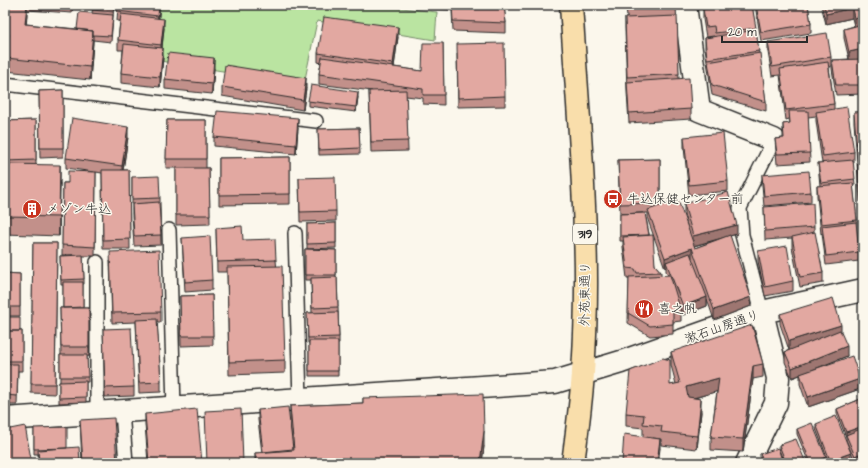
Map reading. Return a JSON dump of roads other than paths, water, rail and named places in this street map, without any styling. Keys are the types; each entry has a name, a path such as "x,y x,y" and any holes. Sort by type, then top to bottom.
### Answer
{"main road":[{"name":"外苑東通り","path":"571,5 581,137 585,235 583,374 573,463"}],"street":[{"path":"685,5 699,110 774,140"},
{"name":"漱石山房通り","path":"5,419 555,382 621,362 762,312 863,290"},
{"path":"747,463 776,403 778,378 762,312"}],"lane":[{"path":"5,84 316,121"},
{"path":"762,312 742,235 740,208 774,140"},
{"path":"169,230 174,408"},
{"path":"295,233 300,399"},
{"path":"97,413 98,262"},
{"path":"122,411 126,463"}],"place":[{"name":"牛込保健センター前","path":"613,199"},
{"name":"メゾン牛込","path":"32,209"},
{"name":"喜之帆","path":"644,309"}]}
